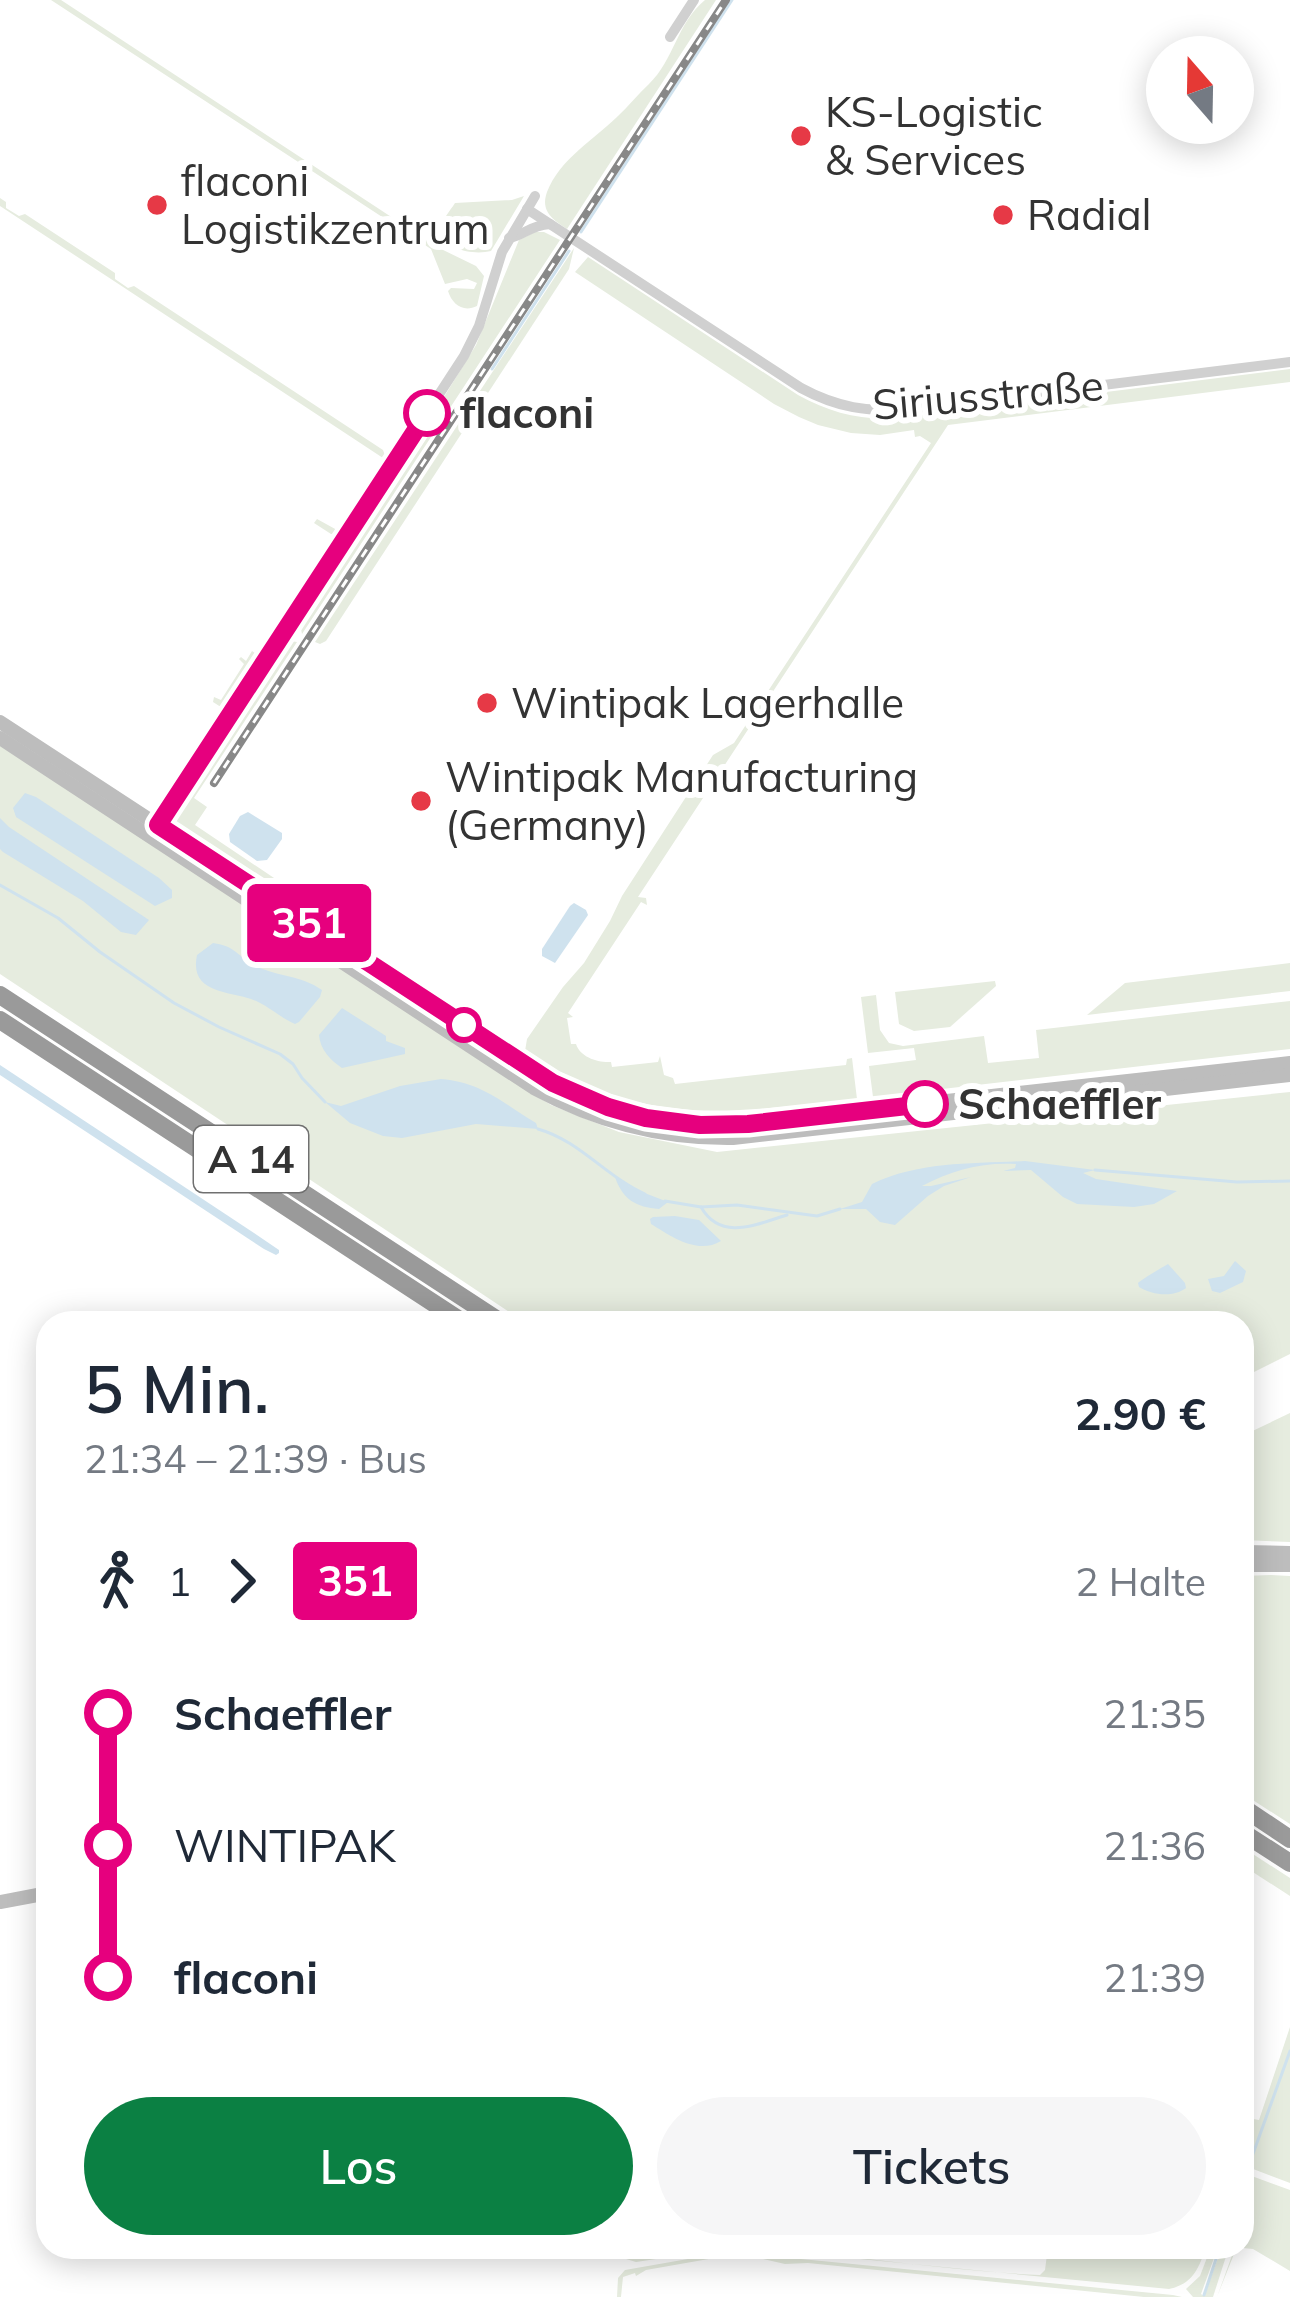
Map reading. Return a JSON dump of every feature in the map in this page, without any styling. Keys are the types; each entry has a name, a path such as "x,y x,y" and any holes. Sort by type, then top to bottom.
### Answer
{"highway":[{"name":"A 14","path":"0,994 484,1311"},
{"name":"A 14","path":"0,1020 446,1311"},
{"path":"1254,1815 1290,1839"},
{"path":"1254,1840 1290,1863"}],"street":[{"path":"670,38 694,0"},
{"path":"154,831 464,356 509,238 535,196"},
{"name":"Siriusstraße","path":"526,208 801,388 860,410 908,409 1290,362"},
{"path":"509,238 530,227 550,224"},
{"path":"0,722 534,1088 578,1110 646,1132 734,1138 1290,1075"},
{"path":"0,738 553,1083 646,1118 700,1125 748,1124 1290,1063"},
{"path":"1254,1552 1290,1553"},
{"path":"1254,1565 1290,1565"},
{"path":"0,1903 36,1896"}],"shaded area":[{"path":"51,0 61,0 437,247 476,266 484,276 477,306 463,308 452,300 451,288 474,289 477,283 467,279 445,284 431,249"},
{"path":"705,0 716,0 567,229 547,210 545,199 552,181 657,74 688,19"},
{"path":"524,196 491,251 461,250 444,237 443,223 455,203"},
{"path":"0,198 6,208 19,216 25,214 115,273 115,279 128,288 134,286 383,450 387,461 339,534 314,523 317,519 337,530 383,458 0,206"},
{"path":"535,232 560,240 302,634 299,619 441,408 476,345 519,240"},
{"path":"574,248 569,269 326,641 315,642"},
{"path":"588,257 798,395 859,417 899,418 1290,369 1290,382 948,425 638,897 646,898 647,905 641,902 568,1013 573,1017 567,1018 571,1044 590,1058 611,1062 612,1067 658,1062 660,1056 664,1075 675,1084 846,1065 852,1058 857,1099 686,1110 609,1093 525,1051 527,1039 584,963 713,755 734,743 931,443 915,437 914,430 880,435 818,425 774,404 575,272"},
{"path":"297,642 194,798 207,807 195,825 335,919 332,924 173,820 181,798 282,645"},
{"path":"252,651 259,656 224,709 213,702 214,697 221,700 244,664 239,659 246,661"},
{"path":"0,745 530,1092 619,1132 717,1152 1290,1092 1290,1354 1254,1372 1254,1311 508,1311 0,974"},
{"path":"1290,963 1290,991 1087,1015 1125,983"},
{"path":"995,981 996,986 950,1027 914,1031 899,1024 895,992"},
{"path":"876,995 880,1030 889,1043 903,1046 984,1036 988,1063 1039,1058 1036,1030 1290,1001 1290,1049 873,1097 869,1066 916,1060 914,1048 868,1053 861,997"},
{"path":"1290,1413 1290,1542 1254,1540 1254,1430"},
{"path":"1254,1576 1290,1576 1290,1824 1254,1801"},
{"path":"1254,1855 1290,1878 1290,1896 1254,1873"},
{"path":"1290,2027 1290,2183 1254,2169 1254,2119 1259,2120"},
{"path":"1254,2177 1290,2190 1290,2271 1254,2250"},
{"path":"709,2259 623,2277 621,2297 617,2297 618,2278 625,2270"},
{"path":"763,2259 1182,2297 1144,2297"},
{"path":"1046,2259 1202,2259 1194,2274 1169,2289 994,2272 1040,2275"},
{"path":"1206,2259 1214,2259 1204,2296 1218,2259 1225,2259 1213,2297 1193,2297 1186,2289 1200,2276"}],"water":[{"path":"25,793 159,878 172,890 172,898 155,906 16,817 13,808"},
{"path":"248,812 282,833 267,860 257,861 230,842 229,834"},
{"path":"0,818 149,920 136,935 121,932 83,901 3,852"},
{"path":"574,903 588,915 555,963 542,956 542,949"},
{"path":"213,943 264,970 314,985 322,990 320,997 295,1024 257,1001 204,984 196,967 197,955"},
{"path":"342,1008 386,1036 386,1041 405,1048 405,1054 342,1068 330,1058 319,1035"},
{"path":"0,1065 279,1253 264,1249 0,1075"},
{"path":"441,1079 491,1095 536,1123 538,1129 476,1124 402,1138 383,1136 350,1123 325,1102 341,1106 400,1086"},
{"path":"1025,1161 1095,1170 1083,1173 1177,1191 1154,1204 1134,1207 1077,1204 1031,1170 1003,1171 1016,1164 991,1164 956,1171 922,1186 971,1177 928,1196 895,1225 880,1222 866,1209 840,1209 862,1202 872,1184 909,1171"},
{"path":"615,1177 668,1202 659,1209 637,1204 626,1197"},
{"path":"653,1217 699,1220 721,1241 694,1245 651,1224"},
{"path":"1235,1261 1246,1271 1243,1282 1220,1293 1212,1291 1208,1279 1224,1276"},
{"path":"1168,1264 1186,1288 1162,1294 1139,1287 1139,1282"}],"waterway":[{"path":"581,232 732,0"},
{"path":"492,369 569,251"},
{"path":"0,885 58,918 174,1003 280,1054 325,1102"},
{"path":"538,1129 567,1142 645,1194"},
{"path":"1095,1170 1237,1182 1290,1181"},
{"path":"665,1201 817,1216 840,1209"},
{"path":"701,1207 709,1218 729,1227 752,1226 787,1215"},
{"path":"1254,2151 1290,2051"},
{"path":"1204,2295 1216,2259"}],"railway":[{"path":"214,783 726,0"}],"bus line":[{"name":"351","path":"427,413 158,825 580,1097 646,1118 718,1125 925,1104"}],"place":[{"name":"KS-Logistic & Services","path":"801,136"},
{"name":"flaconi Logistikzentrum","path":"157,205"},
{"name":"Radial","path":"1003,215"},
{"name":"flaconi","path":"427,413"},
{"name":"Wintipak Lagerhalle","path":"487,703"},
{"name":"Wintipak Manufacturing (Germany)","path":"421,801"},
{"name":"Schaeffler","path":"925,1104"}]}
